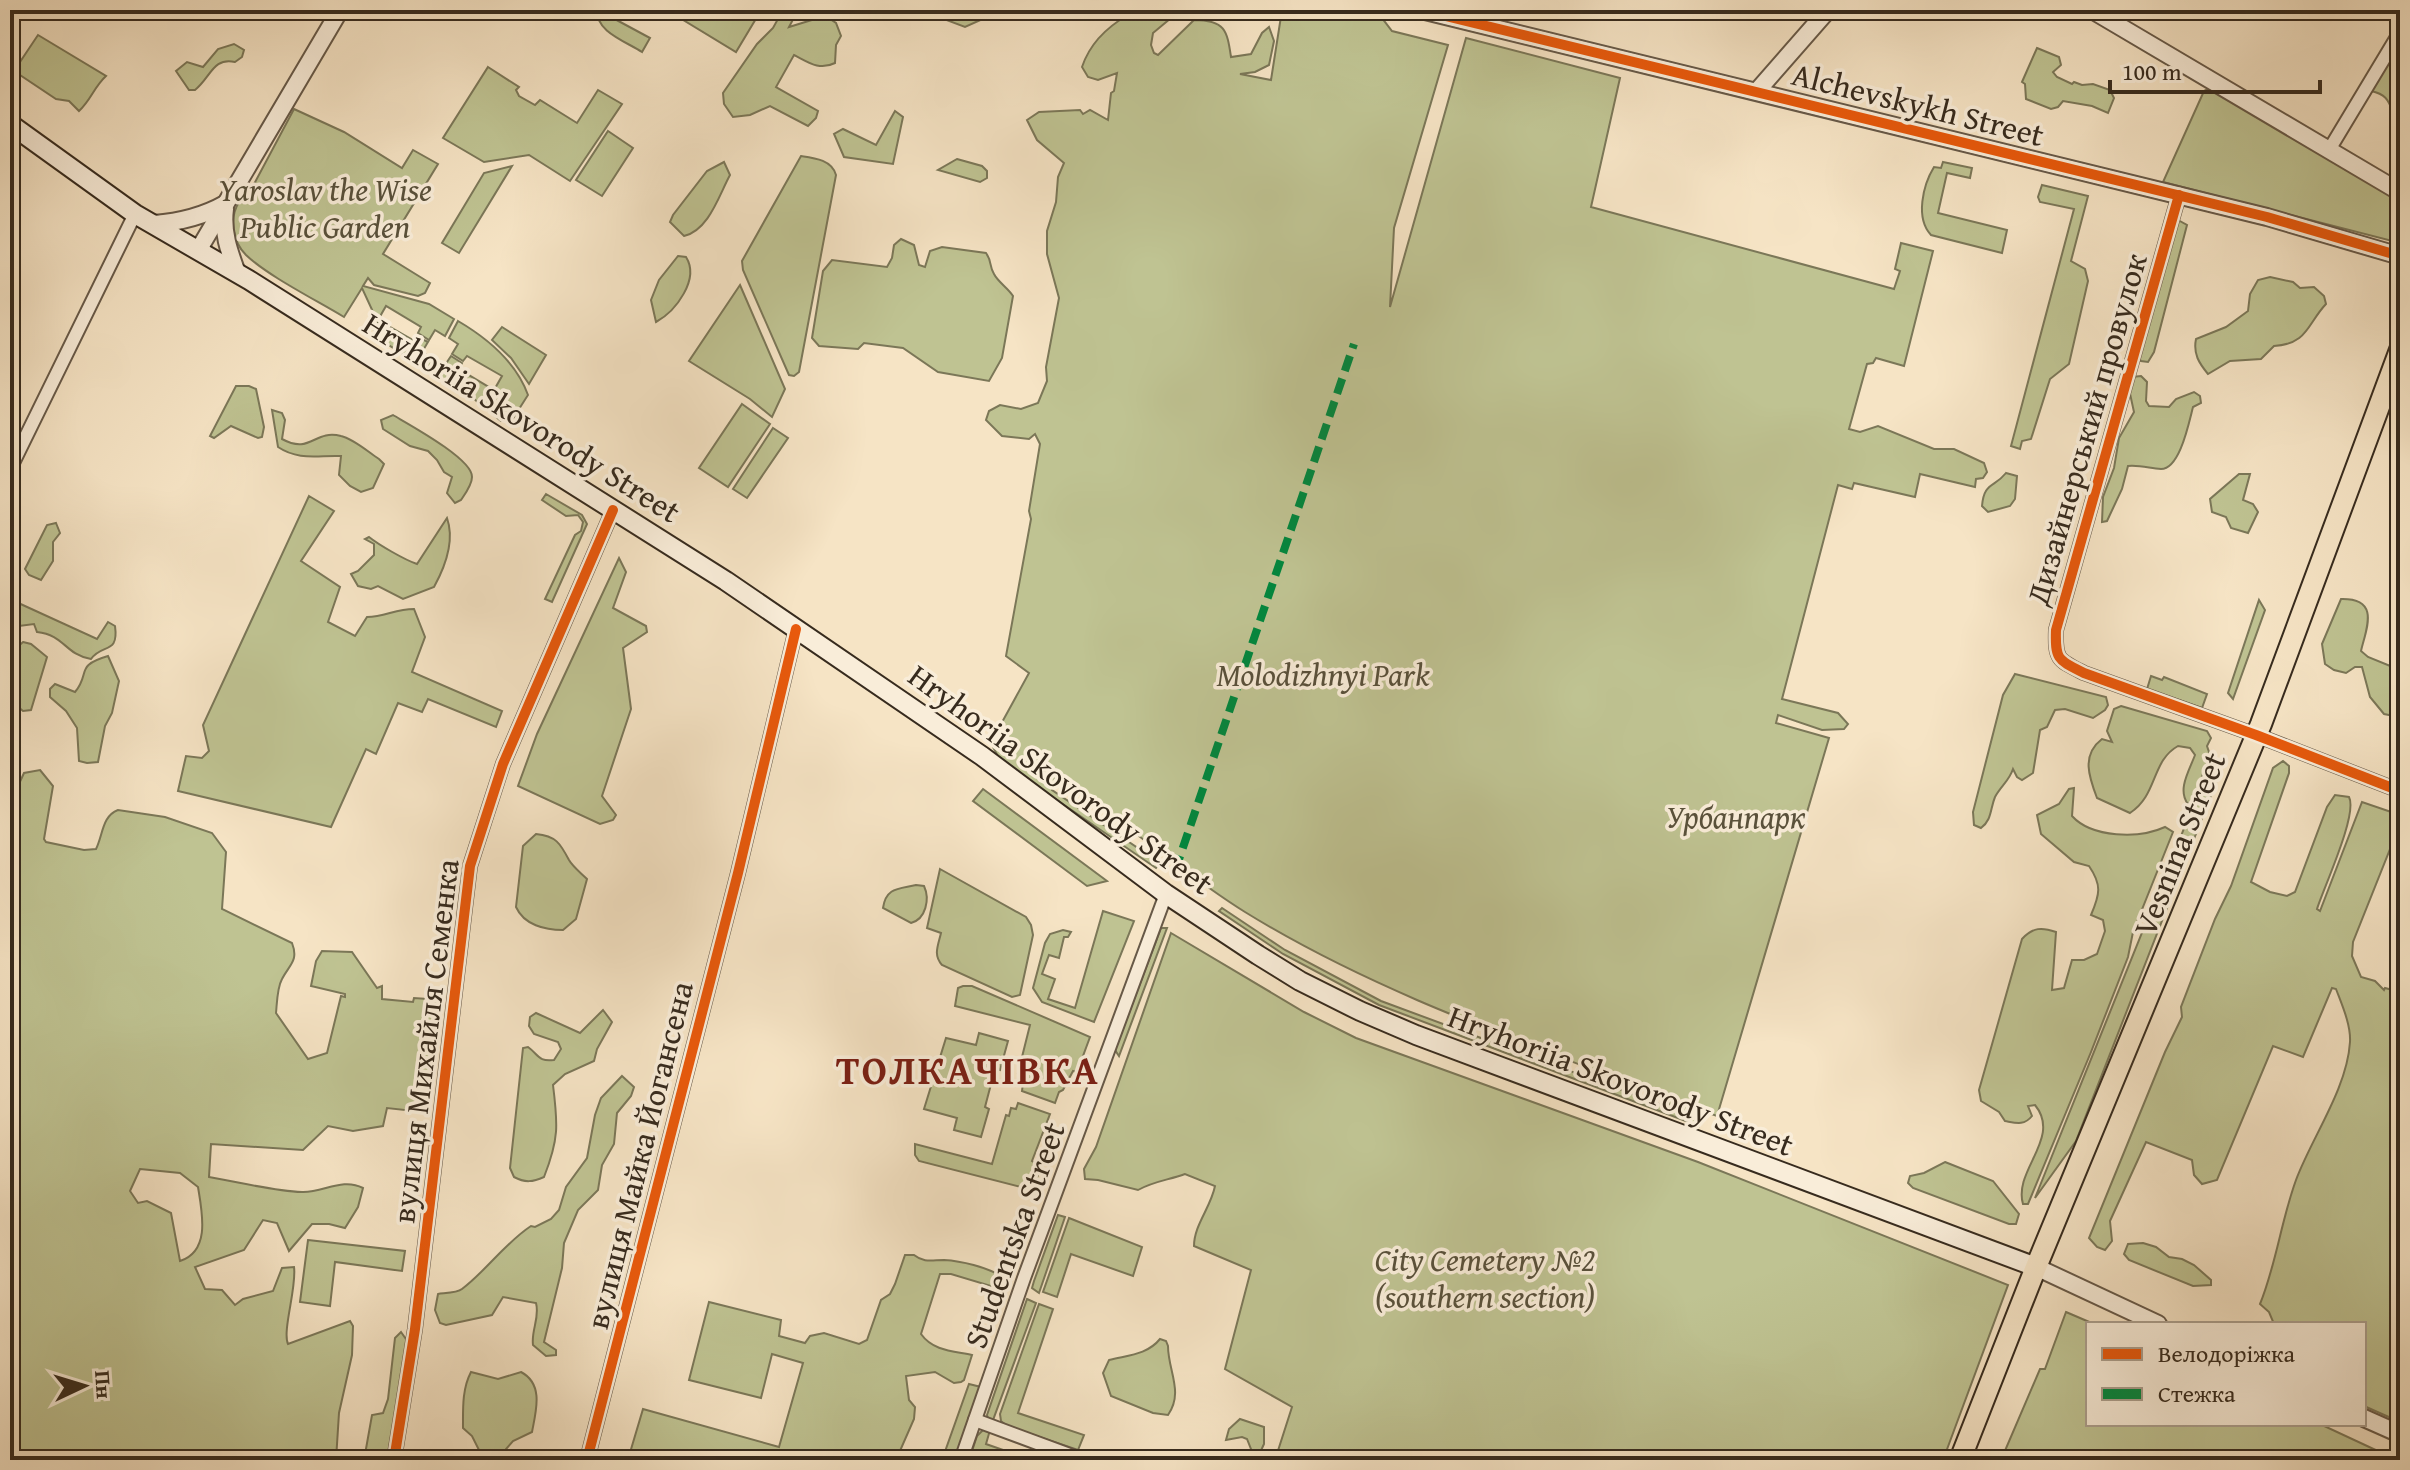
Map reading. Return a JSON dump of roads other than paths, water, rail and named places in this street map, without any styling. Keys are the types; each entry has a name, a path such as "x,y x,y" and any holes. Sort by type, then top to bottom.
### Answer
{"main road":[{"name":"Hryhoriia Skovorody Street","path":"10,124 135,214 199,249 796,629 982,756 1166,894 1289,975 1416,1035 2036,1267"},
{"name":"Vesnina Street","path":"1960,1460 2036,1267 2256,735 2400,350"}],"street":[{"path":"199,249 340,10"},
{"name":"Alchevskykh Street","path":"1421,10 1462,15 2267,217 2400,256"},
{"path":"1758,90 1828,10"},
{"path":"2092,10 2400,192"},
{"path":"2329,150 2400,32"},
{"name":"Дизайнерський провулок","path":"2179,195 2056,630 2056,651 2064,663 2084,673 2256,735"},
{"path":"154,224 188,220 226,203"},
{"path":"226,203 223,224 237,273"},
{"path":"10,469 135,214"},
{"name":"вулиця Михайля Семенка","path":"394,1460 415,1329 470,866 503,764 613,510"},
{"path":"587,1460 738,873 796,629"},
{"path":"2256,735 2400,791"},
{"name":"Studentska Street","path":"961,1460 1024,1278 1166,894"},
{"name":"Hryhoriia Skovorody Street","path":"2036,1267 2154,1322"},
{"path":"2366,1419 2400,1434"},
{"path":"975,1420 1083,1460"}],"district":[{"name":"ТОЛКАЧІВКА","path":"968,1069"}],"park label":[{"name":"Yaroslav the Wise Public Garden","path":"325,208"},
{"name":"Molodizhnyi Park","path":"1323,674"},
{"name":"Урбанпарк","path":"1736,816"},
{"name":"City Cemetery №2 (southern section)","path":"1485,1278"}]}
